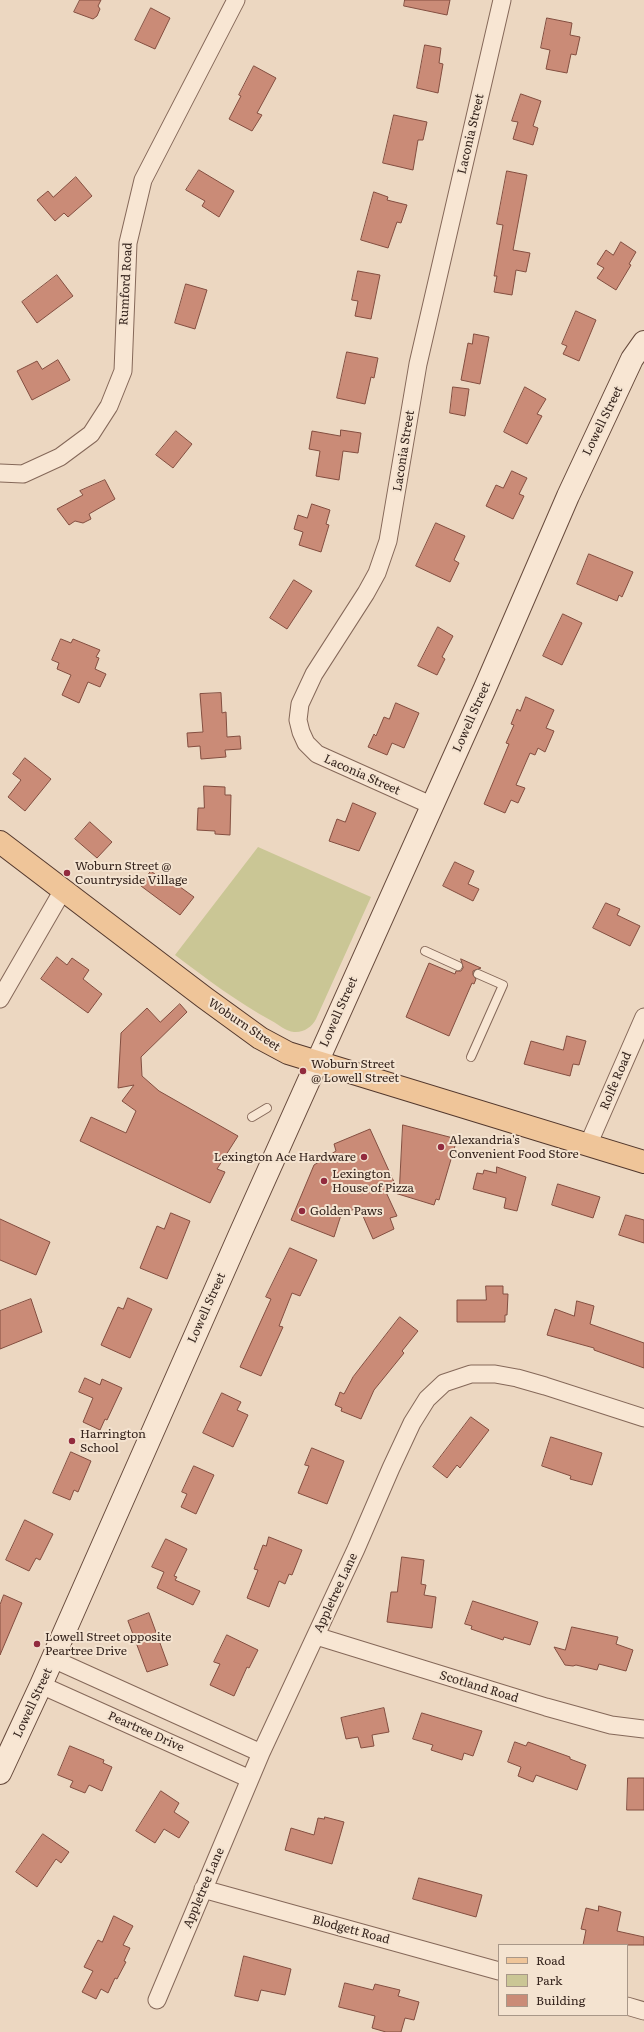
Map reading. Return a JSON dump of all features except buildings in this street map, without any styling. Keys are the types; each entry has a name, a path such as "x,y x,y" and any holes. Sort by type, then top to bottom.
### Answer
{"main road":[{"name":"Lowell Street","path":"0,1773 53,1659 317,1063 433,806 568,496 632,359 644,342"},
{"name":"Woburn Street","path":"0,842 204,998 260,1038 288,1053 644,1162"}],"street":[{"name":"Rumford Road","path":"0,473 23,474 60,457 91,434 109,406 123,371 128,243 143,180 236,0"},
{"name":"Laconia Street","path":"433,806 317,754 308,746 302,735 298,723 298,710 314,674 366,593 377,573 388,541 420,356 502,0"},
{"path":"0,999 62,890"},
{"name":"Rolfe Road","path":"588,1145 644,1017"},
{"name":"Appletree Lane","path":"157,2000 261,1753 316,1636 412,1423 426,1399 444,1383 471,1374 495,1374 517,1378 644,1418"},
{"name":"Scotland Road","path":"316,1636 546,1707 611,1725 644,1729"},
{"path":"53,1659 261,1753"},
{"name":"Peartree Drive","path":"41,1685 250,1779"},
{"name":"Blodgett Road","path":"203,1889 498,1971"},
{"path":"628,2006 644,2011"}],"lane":[{"path":"425,951 458,966"},
{"path":"471,1056 503,985 478,974"},
{"path":"252,1116 267,1108"}],"green space":[{"path":"258,847 371,897 316,1019 310,1027 301,1032 294,1032 283,1028 259,1014 222,990 175,955"}],"place":[{"name":"Woburn Street @ Countryside Village","path":"67,873"},
{"name":"Woburn Street @ Lowell Street","path":"303,1071"},
{"name":"Alexandria's Convenient Food Store","path":"441,1147"},
{"name":"Lexington Ace Hardware","path":"364,1157"},
{"name":"Lexington House of Pizza","path":"324,1181"},
{"name":"Golden Paws","path":"302,1211"},
{"name":"Harrington School","path":"72,1441"},
{"name":"Lowell Street opposite Peartree Drive","path":"37,1644"}]}
